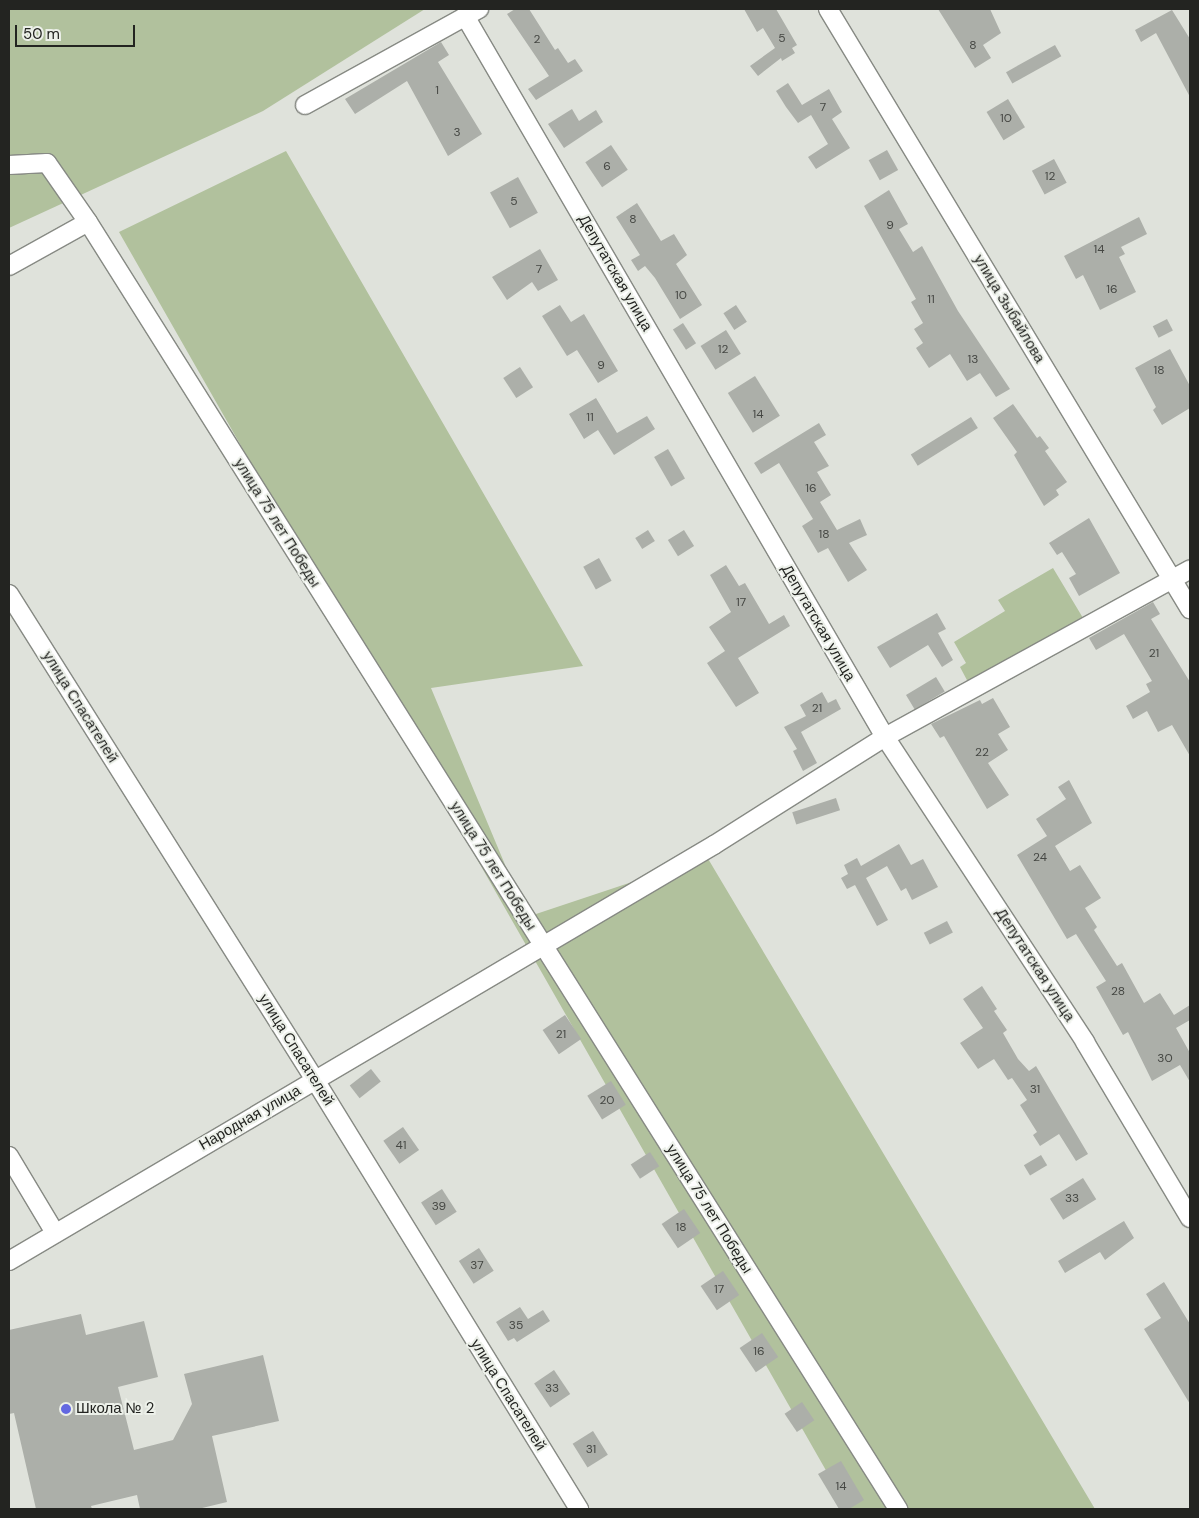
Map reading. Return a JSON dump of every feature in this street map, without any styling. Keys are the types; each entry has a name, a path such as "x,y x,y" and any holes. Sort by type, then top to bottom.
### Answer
{"street":[{"name":"улица Зыбайлова","path":"828,9 1190,609"},
{"path":"305,105 472,13"},
{"name":"Депутатская улица","path":"472,13 885,737 1085,1042 1190,1218"},
{"name":"улица 75 лет Победы","path":"9,165 47,162 88,222 898,1509"},
{"path":"9,266 88,222"},
{"name":"Народная улица","path":"9,1260 714,845 885,737 1190,569"},
{"name":"улица Спасателей","path":"9,594 315,1080 579,1509"},
{"path":"9,1156 55,1233"}],"green space":[{"path":"9,9 425,9 263,111 9,228"},
{"path":"286,151 583,666 431,688 527,917 707,857 1095,1509 848,1509 119,232"},
{"path":"1053,568 1083,618 968,682 960,667 966,663 954,642 1005,611 998,600"}],"building":[{"path":"515,9 529,9 555,50 558,48 568,63 575,59 583,71 536,100 528,89 549,76 507,14"},
{"path":"744,9 776,9 797,45 792,48 795,53 782,61 781,58 758,76 750,66 775,48 763,28 757,32"},
{"path":"938,9 990,9 1001,33 983,45 991,58 975,68"},
{"path":"1172,10 1190,39 1190,97 1156,33 1141,42 1135,30"},
{"path":"441,42 449,55 438,62 482,134 448,156 407,81 355,114 345,99"},
{"path":"1055,45 1061,56 1012,84 1006,72"},
{"path":"788,83 802,105 829,89 842,112 832,119 850,148 816,169 808,157 828,144 811,115 798,123 786,107 776,91"},
{"path":"1008,99 1025,127 1004,140 987,112"},
{"path":"572,109 579,121 596,110 603,122 564,148 548,124"},
{"path":"611,145 628,170 602,187 585,162"},
{"path":"887,150 898,170 880,180 869,160"},
{"path":"1054,159 1067,183 1045,195 1032,171"},
{"path":"518,177 538,213 510,228 490,193"},
{"path":"889,190 908,224 899,229 913,252 922,246 958,311 1010,389 996,397 980,373 967,381 950,354 929,368 916,348 923,343 914,329 923,323 911,302 916,299 864,206"},
{"path":"637,203 661,241 674,234 687,255 676,264 702,305 680,319 655,278 645,266 638,271 631,260 640,255 616,217"},
{"path":"1139,217 1147,234 1121,247 1125,254 1119,257 1136,292 1100,310 1083,275 1076,279 1064,256"},
{"path":"540,249 558,280 538,291 532,282 507,300 492,277"},
{"path":"560,305 571,322 584,314 618,371 598,383 577,350 567,356 542,316"},
{"path":"736,305 747,322 734,330 723,313"},
{"path":"1167,319 1173,331 1159,338 1153,326"},
{"path":"683,323 696,343 686,350 673,330"},
{"path":"726,330 741,354 715,370 701,346"},
{"path":"1170,349 1190,386 1190,408 1162,425 1153,410 1156,407 1135,368"},
{"path":"520,367 533,387 516,398 503,378"},
{"path":"755,376 780,416 753,433 728,393"},
{"path":"596,398 617,433 647,416 655,429 614,455 598,430 584,439 569,414"},
{"path":"1013,404 1037,438 1040,436 1049,448 1045,451 1067,482 1056,490 1059,495 1044,506 1014,455 1017,452 993,418"},
{"path":"971,417 978,428 918,466 911,455"},
{"path":"819,423 826,435 814,442 829,466 817,472 831,495 820,502 837,530 860,519 867,535 849,543 867,570 848,582 828,548 818,553 802,526 813,519 779,463 761,474 754,463"},
{"path":"668,449 685,478 671,486 654,457"},
{"path":"1089,518 1120,573 1079,596 1069,578 1076,574 1062,552 1057,555 1049,543"},
{"path":"648,530 655,541 642,549 635,538"},
{"path":"684,530 694,546 678,556 668,540"},
{"path":"599,558 612,581 596,589 583,567"},
{"path":"726,565 739,586 745,583 769,624 784,615 790,626 738,658 759,693 736,707 707,663 725,651 709,627 731,612 710,575"},
{"path":"1153,602 1160,614 1151,619 1190,682 1190,756 1172,725 1158,732 1147,711 1133,719 1126,706 1150,692 1146,684 1152,681 1124,634 1096,650 1089,638"},
{"path":"937,613 946,629 938,633 953,660 942,667 928,645 890,668 877,647"},
{"path":"936,677 945,692 915,710 906,695"},
{"path":"822,692 828,703 836,699 841,709 801,732 817,763 803,771 793,751 797,749 784,727 806,716 800,705"},
{"path":"993,698 1010,727 998,734 1008,750 988,763 1009,795 987,809 944,736 940,738 931,724 980,700 982,704"},
{"path":"1069,780 1092,823 1055,846 1070,871 1080,865 1101,898 1085,908 1097,927 1094,930 1117,966 1122,963 1144,1003 1160,993 1174,1015 1190,1005 1190,1020 1176,1028 1190,1053 1190,1082 1180,1065 1152,1081 1128,1032 1123,1035 1096,987 1106,981 1076,934 1067,939 1017,855 1047,836 1036,819 1066,799 1058,787"},
{"path":"836,798 840,810 796,825 792,812"},
{"path":"899,844 911,865 923,859 938,887 912,900 906,888 901,891 887,866 866,878 888,920 877,926 855,885 847,889 841,878 848,874 844,865 857,858 861,866"},
{"path":"947,921 953,933 930,944 924,933"},
{"path":"982,986 997,1009 994,1011 1007,1030 1003,1033 1018,1059 1029,1071 1036,1066 1088,1154 1076,1161 1059,1134 1040,1146 1033,1135 1037,1132 1020,1105 1027,1100 1012,1078 1008,1080 994,1059 978,1069 960,1043 983,1028 963,999"},
{"path":"565,1015 581,1039 559,1054 543,1030"},
{"path":"371,1069 381,1082 360,1098 350,1086"},
{"path":"611,1081 626,1105 602,1120 587,1096"},
{"path":"403,1127 419,1150 399,1164 383,1141"},
{"path":"650,1152 659,1166 640,1179 631,1165"},
{"path":"1041,1155 1047,1165 1030,1176 1024,1165"},
{"path":"1083,1178 1096,1199 1063,1220 1050,1199"},
{"path":"442,1189 457,1212 436,1225 421,1203"},
{"path":"684,1209 700,1233 678,1248 662,1224"},
{"path":"1124,1221 1134,1238 1105,1260 1100,1252 1065,1273 1058,1261"},
{"path":"479,1248 494,1271 474,1284 459,1261"},
{"path":"723,1271 739,1295 717,1310 701,1286"},
{"path":"1164,1282 1190,1324 1190,1404 1144,1329 1161,1318 1146,1294"},
{"path":"520,1307 528,1319 543,1310 550,1321 517,1342 514,1338 508,1341 496,1322"},
{"name":"Школа № 2","path":"81,1314 86,1335 144,1321 158,1377 118,1387 134,1450 173,1440 192,1404 184,1374 263,1355 279,1421 212,1436 227,1502 198,1509 140,1509 137,1495 91,1506 92,1509 36,1509 14,1413 9,1414 9,1330"},
{"path":"762,1333 778,1357 756,1372 740,1348"},
{"path":"554,1370 570,1394 550,1407 534,1383"},
{"path":"802,1402 814,1420 797,1432 785,1414"},
{"path":"593,1431 608,1455 587,1467 573,1444"},
{"path":"841,1461 864,1500 849,1509 839,1509 818,1474"}],"place":[{"name":"Школа № 2","path":"66,1409"}]}
